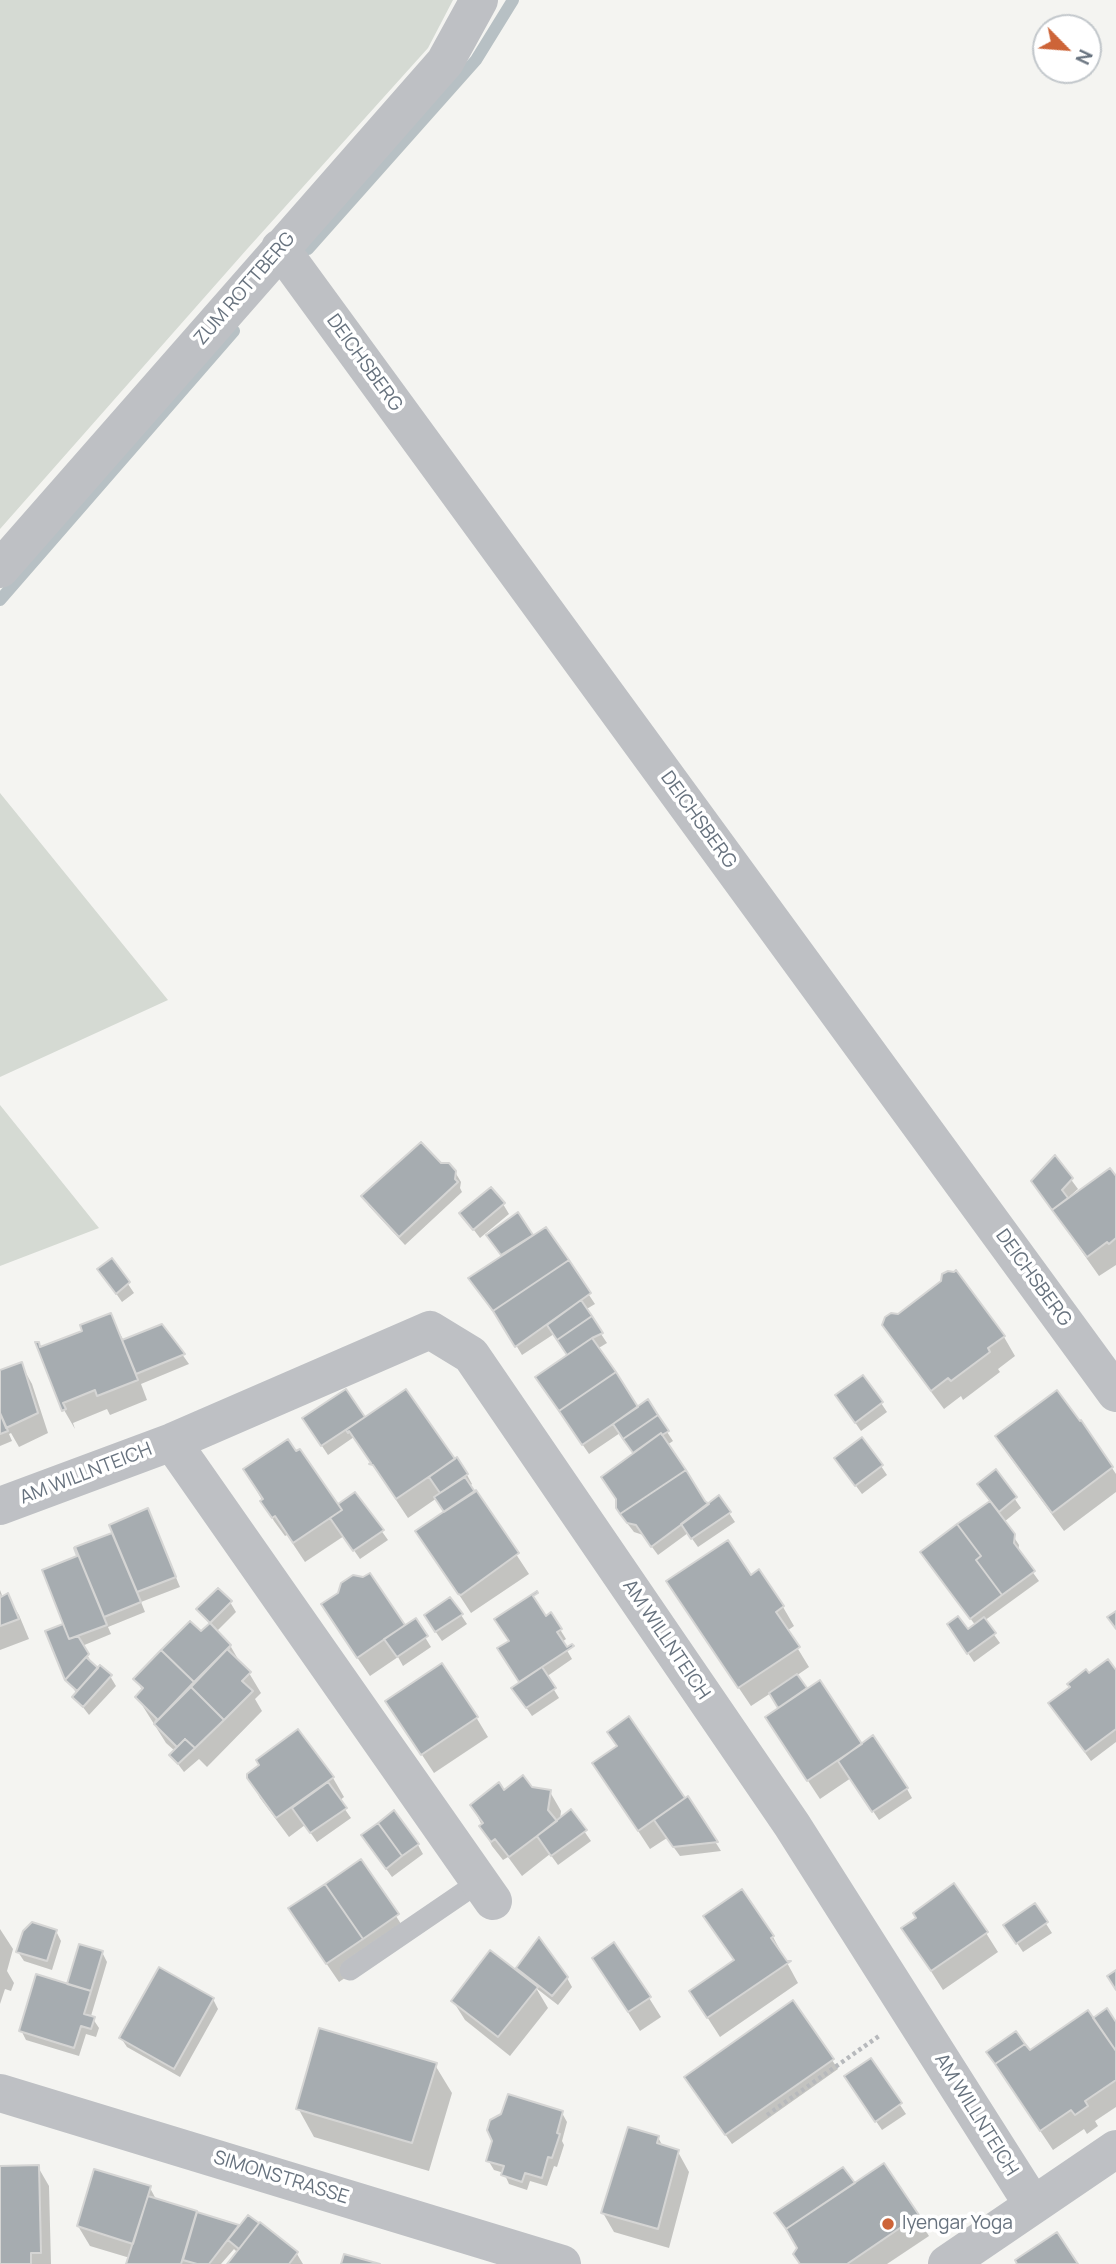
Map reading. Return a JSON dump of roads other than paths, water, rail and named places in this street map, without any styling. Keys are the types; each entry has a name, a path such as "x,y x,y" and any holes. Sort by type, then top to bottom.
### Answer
{"street":[{"name":"ZUM ROTTBERG","path":"0,569 445,62 479,0"},
{"name":"DEICHSBERG","path":"280,248 1116,1393"},
{"name":"AM WILLNTEICH","path":"0,1506 172,1442 430,1330 471,1355 792,1825 1033,2205"},
{"name":"AM WILLNTEICH","path":"172,1442 486,1891"},
{"name":"SIMONSTRASSE","path":"0,2093 562,2264"},
{"path":"947,2264 1116,2149"}],"lane":[{"path":"350,1970 486,1891"}],"waterway":[{"path":"308,249 476,60 513,0"},
{"path":"0,600 234,331"}],"place":[{"name":"Iyengar Yoga","path":"888,2224"}]}
